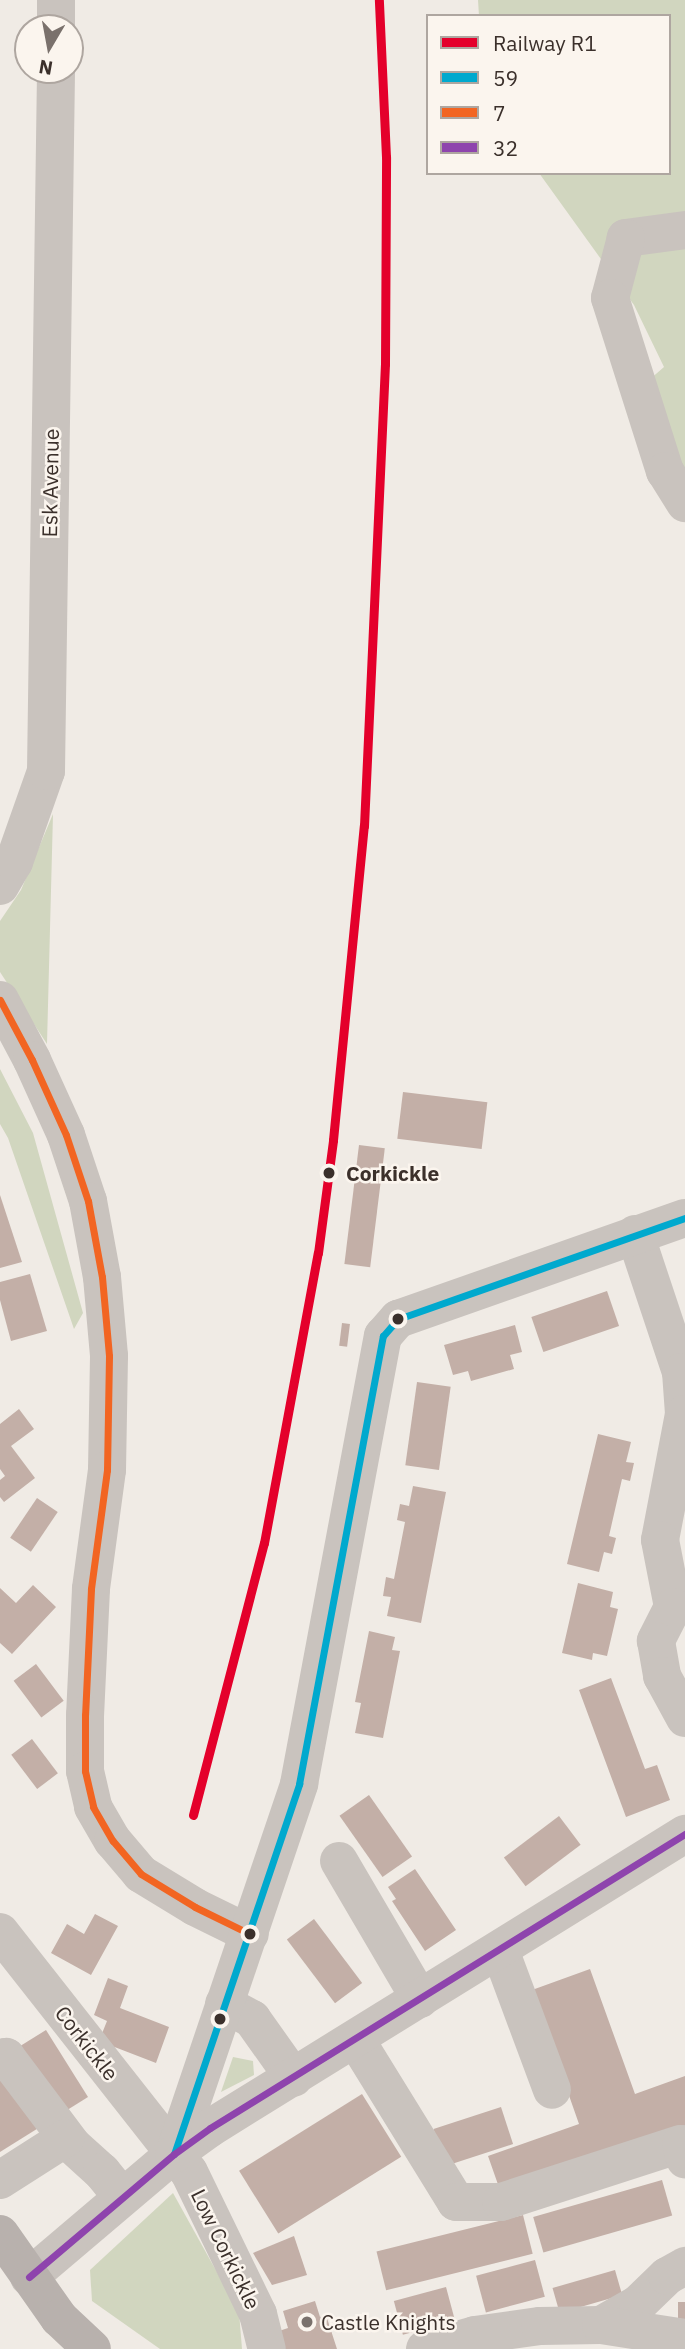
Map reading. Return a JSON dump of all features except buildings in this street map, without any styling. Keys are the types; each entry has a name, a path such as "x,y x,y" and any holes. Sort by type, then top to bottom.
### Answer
{"main road":[{"path":"0,2234 59,2318 92,2349"}],"street":[{"name":"Esk Avenue","path":"0,886 14,862 46,771 55,84"},
{"path":"685,230 626,238 610,298 666,471 685,503"},
{"path":"0,1000 32,1060 66,1135 88,1201 102,1277 109,1356 107,1470 91,1590 85,1714 85,1771 93,1807 113,1841 141,1874 195,1907 250,1934"},
{"path":"174,2154 299,1784 383,1336 398,1319 685,1218"},
{"path":"635,1234 681,1372 684,1414 660,1540 679,1607 656,1641 662,1676 685,1718"},
{"path":"29,2277 122,2197 210,2127 356,2040 685,1834"},
{"path":"339,1861 420,1999"},
{"name":"Corkickle","path":"0,1932 174,2154"},
{"path":"500,1950 552,2090"},
{"path":"225,2004 252,2019 294,2078"},
{"path":"356,2040 456,2202 501,2202 681,2144 685,2159"},
{"path":"0,2060 6,2057 66,2138 122,2197"},
{"path":"0,2180 66,2138"},
{"name":"Low Corkickle","path":"174,2154 189,2172 262,2331"},
{"path":"601,2325 638,2304 667,2276 685,2266"},
{"path":"425,2349 475,2335 540,2326 601,2325 685,2338"}],"green space":[{"path":"478,0 685,0 685,477 649,380 664,367 634,305 540,175 671,175 671,14 479,14"},
{"path":"53,814 47,1044 0,972 0,921 21,890"},
{"path":"0,1069 33,1133 83,1313 74,1329 8,1138 0,1124"},
{"path":"233,2057 253,2061 254,2075 221,2092"},
{"path":"173,2193 239,2312 242,2349 160,2349 92,2301 90,2270"}],"rail line":[{"name":"R1","path":"193,1815 264,1543 318,1253 333,1140 364,826 385,364 386,157 379,0"}],"transit line":[{"name":"7","path":"0,1000 32,1060 66,1135 88,1201 102,1277 109,1356 107,1470 91,1589 85,1715 85,1771 93,1807 113,1841 141,1874 195,1907 250,1934"},
{"name":"59","path":"174,2154 299,1784 383,1336 398,1319 685,1218"},
{"name":"32","path":"29,2277 174,2154 210,2128 685,1834"}],"place":[{"name":"Corkickle","path":"329,1173"},
{"name":"Castle Knights","path":"307,2322"}]}
